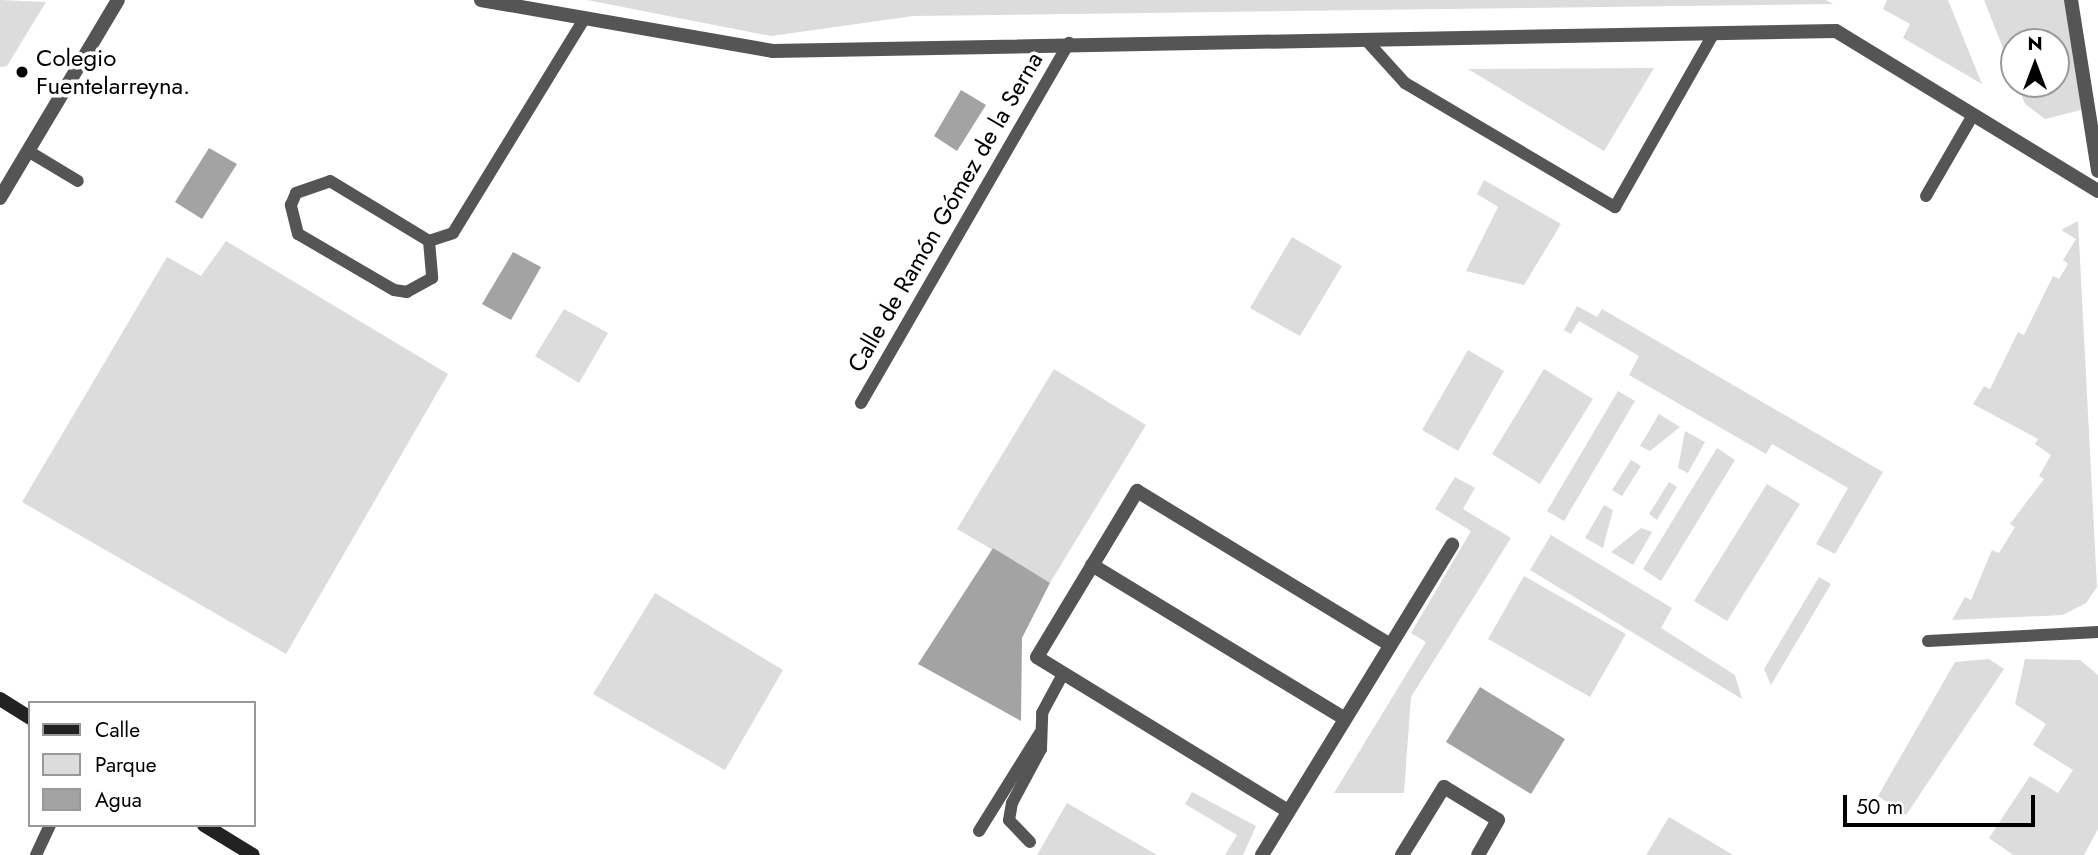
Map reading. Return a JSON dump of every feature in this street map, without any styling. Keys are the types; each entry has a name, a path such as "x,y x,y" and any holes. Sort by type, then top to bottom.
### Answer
{"street":[{"path":"0,198 118,0"},
{"name":"Calle de Ramón Gómez de la Serna","path":"481,0 773,51 1069,43 1836,31 2098,191"},
{"path":"2071,0 2098,172"},
{"path":"1288,811 1037,657 1091,565 1137,491 1390,645"},
{"path":"1262,855 1452,545"},
{"path":"1091,565 1345,719"},
{"path":"0,699 28,717"},
{"path":"1402,855 1444,787 1498,820 1478,855"},
{"path":"206,827 231,849 253,855"}],"lane":[{"path":"429,241 432,278 407,292 394,290 299,234 291,205 302,187 330,181 429,241 453,233 585,18"},
{"path":"1366,40 1405,83 1615,207 1714,33"},
{"name":"Calle de Ramón Gómez de la Serna","path":"862,403 1069,43"},
{"path":"1927,196 1973,115"},
{"path":"28,151 78,181"},
{"path":"1928,641 2098,632"},
{"path":"1030,842 1009,820 1041,749 1042,713 1063,674"},
{"path":"979,831 1042,728"},
{"path":"36,855 49,827"}],"green space":[{"path":"0,0 46,2 7,66 0,67"},
{"path":"587,0 1826,0 1833,4 913,16 771,36"},
{"path":"1887,0 1948,0 1982,84 1903,38 1910,24 1883,9"},
{"path":"1984,0 2069,0 2081,110 2045,119 2025,104 2023,98 2070,98 2070,28 2000,28 2000,41"},
{"path":"1654,68 1604,151 1468,69"},
{"path":"1484,180 1561,224 1524,285 1466,271 1498,207 1477,194"},
{"path":"2078,221 2097,587 2086,603 2063,615 1952,620 1965,597 1971,600 1992,550 1999,553 2015,527 2010,524 2044,479 2039,476 2051,455 2035,444 2038,439 1973,404 1984,386 1990,389 2018,332 2024,335 2053,276 2059,279 2068,264 2063,260 2076,239 2061,230"},
{"path":"1292,237 1342,266 1300,336 1250,308"},
{"path":"226,241 448,374 286,654 22,502 167,257 201,276"},
{"path":"1577,306 1597,317 1602,309 1883,472 1835,554 1816,544 1848,488 1772,444 1766,454 1629,375 1639,356 1579,321 1571,334 1564,330"},
{"path":"564,309 608,333 579,383 535,356"},
{"path":"1468,350 1504,371 1458,451 1422,430"},
{"path":"1054,369 1146,425 1050,583 957,529"},
{"path":"1544,369 1593,399 1540,484 1492,454"},
{"path":"1618,391 1635,401 1564,521 1547,511"},
{"path":"1659,414 1680,427 1650,451 1640,446"},
{"path":"1685,431 1705,442 1688,473 1678,468"},
{"path":"1717,448 1735,460 1661,581 1643,569"},
{"path":"1631,460 1641,466 1622,496 1612,490"},
{"path":"1455,477 1475,488 1463,509 1511,538 1411,697 1404,793 1334,793 1426,642 1411,633 1471,531 1435,509"},
{"path":"1669,482 1677,487 1657,520 1649,514"},
{"path":"1767,484 1800,504 1727,621 1694,601"},
{"path":"1604,505 1613,510 1603,548 1585,538"},
{"path":"1641,528 1652,532 1633,565 1611,552"},
{"path":"1551,535 1672,608 1661,628 1735,675 1742,699 1530,570"},
{"path":"1524,576 1626,634 1590,697 1488,639"},
{"path":"1819,577 1831,584 1771,685 1764,669"},
{"path":"655,593 783,670 725,770 593,694"},
{"path":"1989,659 2004,669 1906,815 1878,796 1955,662"},
{"path":"2025,659 2080,660 2098,675 2098,829 2084,855 2013,855 1989,838 2030,776 2058,793 2073,770 2033,745 2046,724 2015,704"},
{"path":"1192,792 1256,826 1243,855 1225,855 1237,835 1185,804"},
{"path":"1067,803 1157,855 1037,855"},
{"path":"1669,817 1713,843 1733,855 1646,855"}],"water":[{"path":"961,90 986,105 957,151 934,136"},
{"path":"209,148 237,164 202,219 175,202"},
{"path":"513,252 541,267 511,320 482,304"},
{"path":"993,548 1050,583 1022,638 1021,721 918,664"},
{"path":"1480,687 1565,739 1531,794 1446,742"}],"place":[{"name":"Colegio Fuentelarreyna.","path":"22,72"}]}
